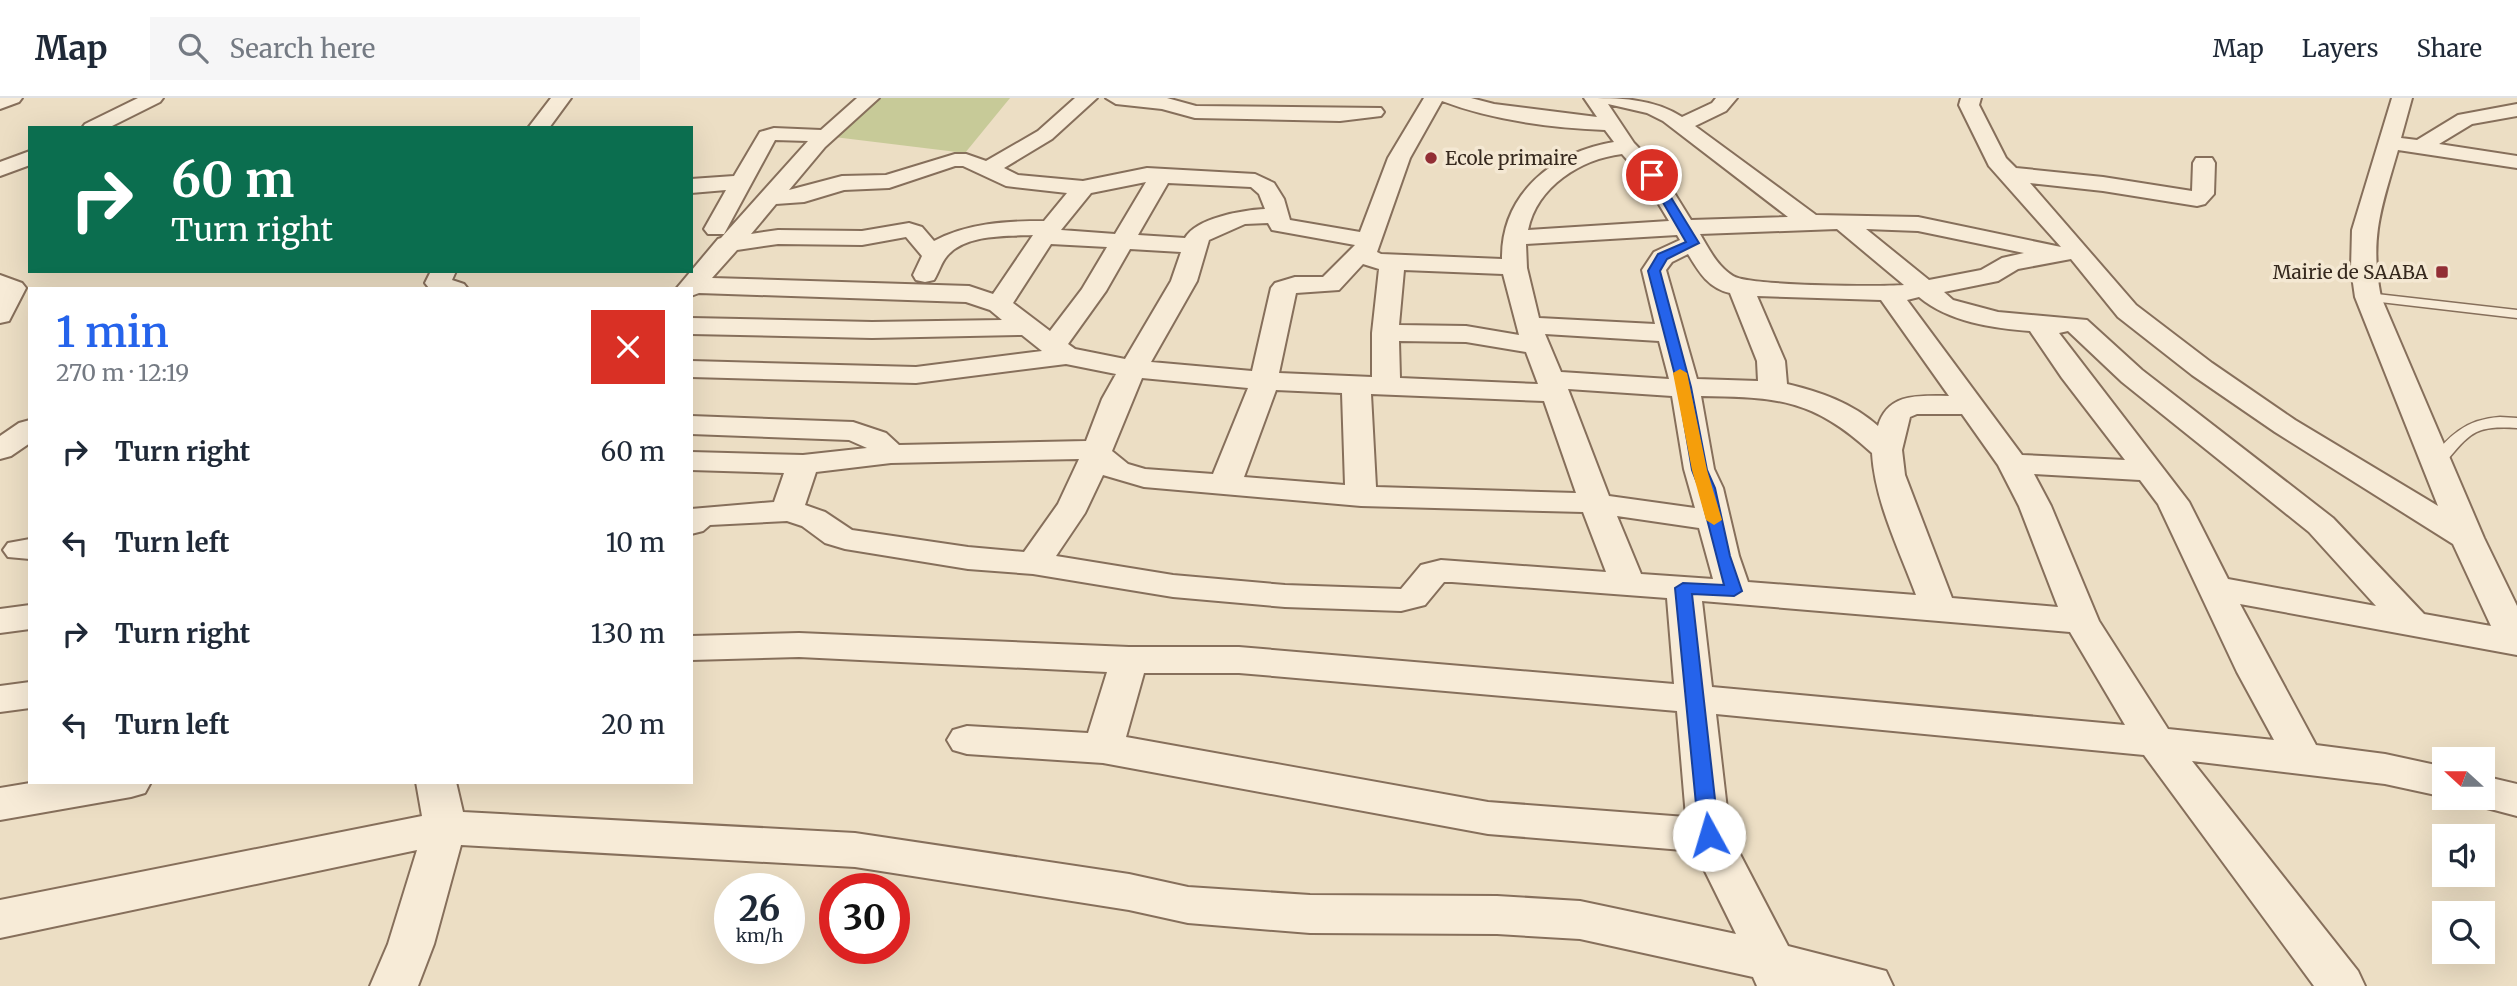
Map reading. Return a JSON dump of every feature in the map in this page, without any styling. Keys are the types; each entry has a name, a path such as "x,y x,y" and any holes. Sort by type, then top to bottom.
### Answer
{"street":[{"path":"0,103 12,98"},
{"path":"96,126 153,98"},
{"path":"540,126 561,98"},
{"path":"721,237 747,227 826,136 869,98"},
{"path":"987,169 1045,135 1087,98"},
{"path":"1346,98 1353,106 1374,112"},
{"path":"1449,98 1493,110 1581,123 1619,136"},
{"path":"1594,98 1619,136 1652,175 1718,279 1741,289 1888,292 1926,289 1989,276 2011,263 2073,256"},
{"path":"1606,98 1653,108 1681,125 1810,222"},
{"path":"1681,125 1719,107 1727,98"},
{"path":"2402,98 2364,229 2362,269 2368,297 2435,463 2517,643"},
{"path":"1128,99 1164,103 1195,112 1340,115 1429,106"},
{"path":"1967,100 1990,150 2039,205 2073,256 2144,326 2285,426 2468,538"},
{"path":"1225,484 1253,418 1265,381 1284,288 1295,285 1329,285 1366,247 1399,158 1429,106"},
{"path":"2421,147 2459,120 2473,115 2517,110"},
{"path":"690,287 721,237 743,182 768,135 826,136"},
{"path":"1619,136 1599,150 1574,158 1557,169 1522,214 1514,238 1512,267 1533,335 1593,503 1628,584"},
{"path":"2388,142 2517,162"},
{"path":"0,170 17,158"},
{"path":"771,198 804,195 842,183 889,181 931,165 955,160 966,160 1014,181 1083,188 1137,176 1161,175 1263,183 1279,216 1280,225 1366,247 1375,261 1512,267"},
{"path":"2009,174 2197,198 2203,194 2204,163"},
{"path":"1060,351 1161,175"},
{"path":"693,186 743,182"},
{"path":"999,305 1047,232 1083,188"},
{"path":"1033,563 1071,510 1097,453 1117,397 1184,281 1202,233 1234,219 1279,216"},
{"path":"1514,238 1688,235 1842,221 1918,224 2073,256"},
{"path":"1842,221 1944,305 1960,311 1997,320 2040,325 2144,326"},
{"path":"693,232 721,237 862,238 909,230 914,232 934,255"},
{"path":"919,290 934,255 950,242 983,233 1047,232 1122,243 1195,246"},
{"path":"1688,235 1662,257 1654,271 1668,333 1685,387 1699,470 1734,591"},
{"path":"1386,386 1385,333 1392,262"},
{"path":"443,273 438,283 449,287"},
{"path":"693,287 919,290 969,294 999,305 1060,351 1133,369 1265,381 1386,386 1773,389 1815,399 1842,412 1868,431 1886,450"},
{"path":"1741,289 1771,361 1773,389"},
{"path":"1888,292 2013,464 2035,506 2081,621 2155,743 2341,986"},
{"path":"2040,325 2072,372 2173,502 2256,672 2303,758"},
{"path":"693,326 872,330 1028,327"},
{"path":"2078,326 2132,376 2202,428 2321,525 2413,624"},
{"path":"1385,333 1668,333"},
{"path":"693,369 916,375 1060,351"},
{"path":"1356,385 1361,496"},
{"path":"1939,609 1899,508 1889,475 1886,450 1896,415 1902,408 1914,405 1969,405"},
{"path":"693,425 853,431 876,439 891,454"},
{"path":"0,450 28,430"},
{"path":"693,461 803,464 891,454 1072,449 1097,453 1117,471 1128,475 1361,496 1593,503 1714,520"},
{"path":"787,511 803,464"},
{"path":"2013,464 2149,471"},
{"path":"693,522 701,516 787,511 808,514 830,532 845,539 968,558 1033,563 1173,586 1285,596 1401,600 1413,597 1429,576 1438,571 1734,591 2081,621"},
{"path":"1683,588 1709,835 1775,974"},
{"path":"2215,588 2517,643"},
{"path":"0,621 28,617"},
{"path":"693,648 799,645 1129,660 1239,660 1695,697 2303,758 2385,769 2432,779"},
{"path":"1103,748 1129,660"},
{"path":"0,699 28,695"},
{"path":"967,740 1103,748 1488,818 1709,835"},
{"path":"0,804 119,784"},
{"path":"394,986 411,944 445,828 436,784"},
{"path":"2496,795 2517,800"},
{"path":"0,919 445,828 855,850 1129,892 1188,905 1310,914 1497,915 1580,920 1775,974 1870,986"}],"lane":[{"path":"2368,297 2517,314"},
{"path":"2435,463 2465,430 2475,423 2517,423"}],"green space":[{"path":"869,98 1010,98 965,153 826,136"}],"slow traffic":[{"path":"1680,373 1685,387 1699,470 1707,488 1714,520"}],"place":[{"name":"Ecole primaire","path":"1431,158"},
{"name":"Mairie de SAABA","path":"2442,272"}],"route":[{"path":"1652,175 1693,243 1662,257 1656,263 1654,271 1668,333 1685,387 1699,470 1707,488 1722,556 1734,591 1683,588 1709,835"}]}
